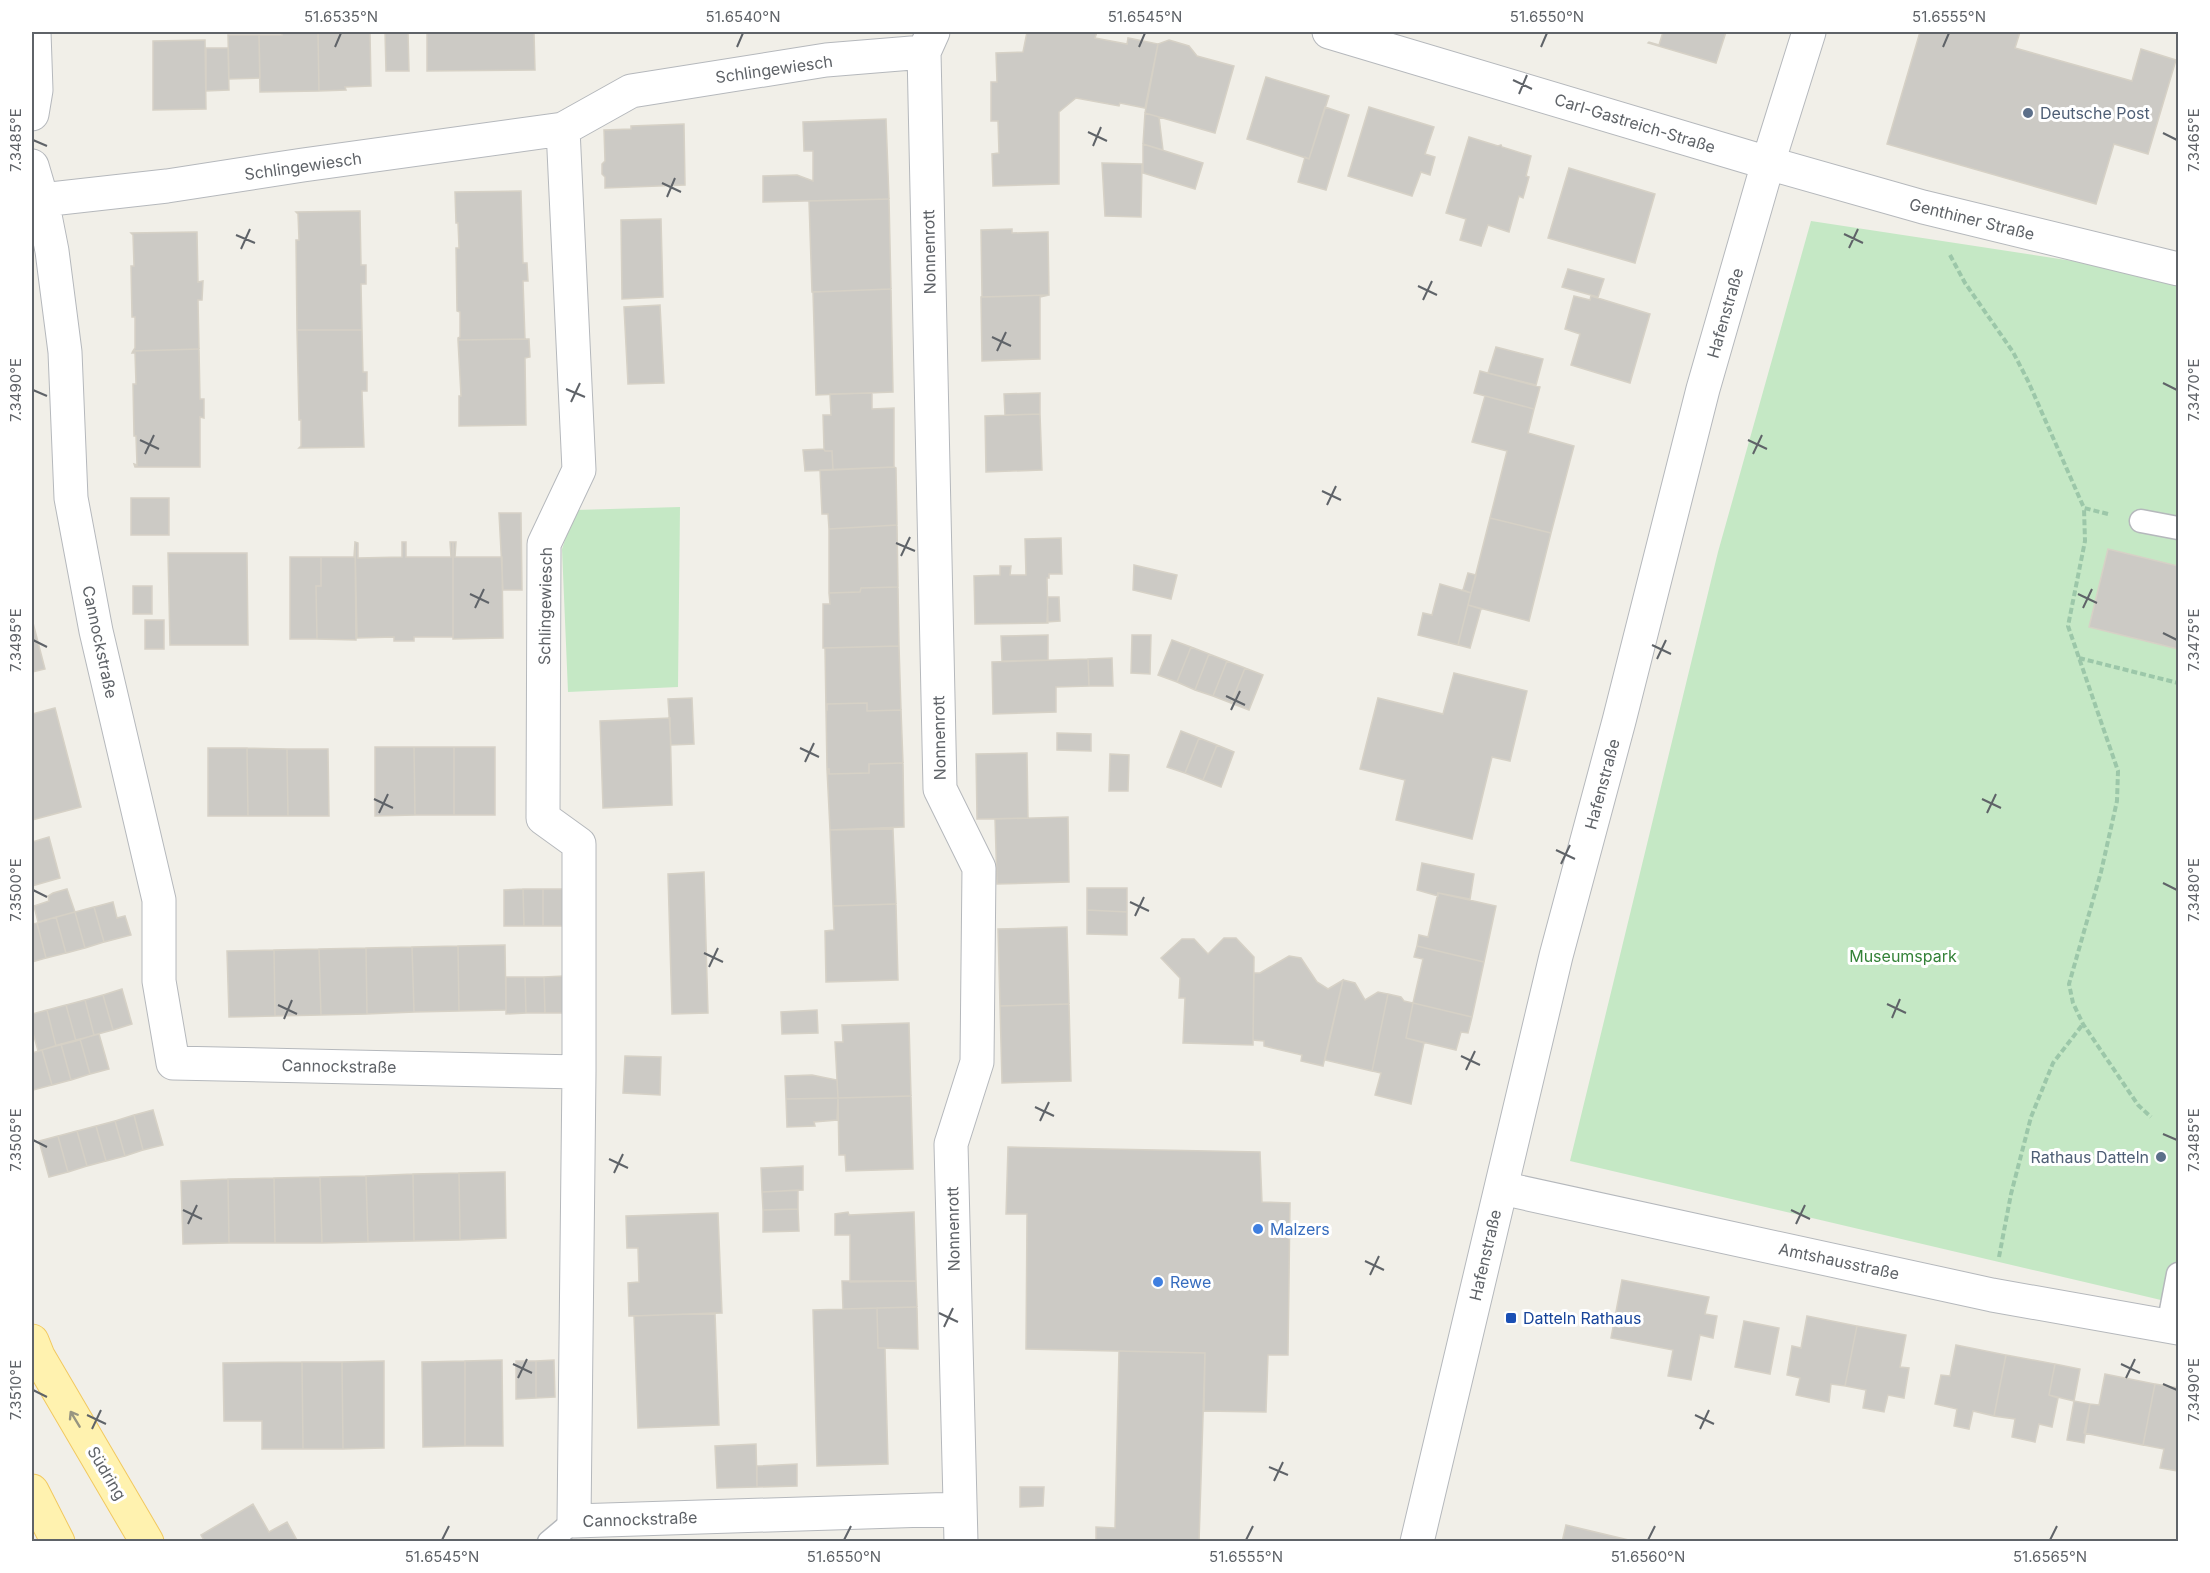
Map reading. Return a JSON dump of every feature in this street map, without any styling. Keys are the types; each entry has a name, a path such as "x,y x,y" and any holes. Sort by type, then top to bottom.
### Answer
{"main road":[{"name":"Südring","path":"32,1341 38,1356 147,1542"},
{"path":"32,1491 58,1542"}],"street":[{"path":"32,114 36,90 34,32"},
{"name":"Carl-Gastreich-Straße","path":"1329,32 1768,163"},
{"name":"Hafenstraße","path":"1417,1542 1556,956 1619,721 1703,389 1768,163 1809,32"},
{"name":"Schlingewiesch","path":"42,200 167,186 563,129 631,91 928,42"},
{"name":"Nonnenrott","path":"928,42 940,789 979,868 977,1062 951,1144 961,1542"},
{"name":"Schlingewiesch","path":"563,129 579,470 544,544 543,818 579,844 579,1072"},
{"name":"Genthiner Straße","path":"1768,163 1923,207 2178,269"},
{"name":"Cannockstraße","path":"32,166 42,200 52,251 65,352 71,498 96,632 159,900 159,981 173,1063 579,1072 574,1521 960,1509"},
{"name":"Amtshausstraße","path":"1502,1188 1992,1295 2173,1327"}],"lane":[{"path":"2141,521 2178,528"},
{"path":"2173,1327 2178,1274"},
{"path":"549,1542 574,1521"}],"path":[{"path":"1923,207 1965,283 2013,352 2084,508 2085,541 2068,626 2118,771 2117,801 2101,872 2069,984 2073,1003 2083,1024 2138,1105 2151,1117"},
{"path":"2084,508 2141,521"},
{"path":"2078,658 2178,683"},
{"path":"1992,1295 2011,1194 2031,1117 2054,1063 2083,1024"}],"green space":[{"name":"Museumspark","path":"1811,221 2178,277 2178,1304 1570,1161 1718,552"},
{"path":"680,507 678,687 568,692 562,549 575,510"}],"building":[{"path":"282,32 318,32 319,91 260,92 259,35 282,35"},
{"path":"318,32 370,32 371,86 319,91"},
{"path":"385,32 408,32 409,71 386,71"},
{"path":"427,32 534,32 535,70 427,71"},
{"path":"1027,32 1097,32 1095,38 1127,44 1128,38 1158,44 1145,108 1076,98 1059,112 1059,184 993,186 992,154 999,153 998,121 991,121 991,82 997,82 996,53 1023,52"},
{"path":"1663,32 1726,32 1716,63 1648,43 1659,45"},
{"name":"Deutsche Post","path":"1920,32 2020,32 2015,48 2132,81 2141,49 2176,60 2148,154 2114,144 2096,204 1887,144"},
{"path":"228,35 259,35 260,78 229,79"},
{"path":"205,40 206,109 153,110 153,41"},
{"path":"1169,40 1189,46 1197,56 1234,66 1215,133 1145,113 1158,44"},
{"path":"206,48 228,48 229,90 206,91"},
{"path":"1266,77 1329,96 1309,159 1247,139"},
{"path":"1325,107 1349,115 1326,190 1298,182 1305,157 1309,159"},
{"path":"1369,107 1434,127 1425,154 1435,157 1430,175 1421,172 1412,196 1348,176"},
{"path":"1145,113 1159,117 1163,150 1143,144"},
{"path":"886,119 889,199 763,202 763,176 797,175 813,181 813,151 804,151 803,122"},
{"path":"684,124 685,185 605,188 605,177 602,174 602,164 605,161 604,130 631,129 631,126"},
{"path":"1469,137 1531,156 1526,176 1529,177 1523,198 1519,196 1509,232 1488,225 1481,246 1460,240 1466,219 1446,213"},
{"path":"1143,144 1203,163 1195,189 1143,173"},
{"path":"1102,163 1142,164 1141,217 1105,216"},
{"path":"1569,168 1655,194 1635,263 1548,238"},
{"path":"521,191 523,263 527,263 528,281 523,281 525,339 458,340 460,312 457,311 456,248 459,248 455,192"},
{"path":"889,199 891,289 812,292 809,201"},
{"path":"360,211 361,265 366,265 366,284 361,284 362,330 297,330 296,240 299,240 296,212"},
{"path":"661,219 663,297 622,299 621,220"},
{"path":"1012,229 1012,233 1048,232 1049,295 982,297 981,230"},
{"path":"197,232 198,282 203,281 202,300 198,300 199,349 133,351 135,348 135,317 132,317 131,266 134,266 133,235 131,233"},
{"path":"1568,269 1604,279 1598,297 1562,287"},
{"path":"891,289 893,392 816,395 813,292"},
{"path":"1049,295 1040,297 1040,359 982,361 981,297"},
{"path":"1574,296 1590,300 1591,296 1650,314 1630,383 1571,365 1580,334 1565,329"},
{"path":"660,305 664,383 628,384 624,307"},
{"path":"297,330 362,330 363,372 367,372 367,391 362,391 364,447 299,448 301,446 301,420 299,420"},
{"path":"529,339 530,357 525,358 526,425 459,426 459,396 461,396 458,340"},
{"path":"1496,347 1543,359 1536,385 1488,373"},
{"path":"199,349 200,399 204,399 204,418 200,417 200,467 135,467 134,464 137,465 133,384 136,384 135,353 132,353 133,351"},
{"path":"1480,371 1540,387 1534,409 1474,393"},
{"path":"872,393 872,409 894,408 894,467 833,470 832,451 824,449 823,415 831,415 830,394"},
{"path":"1040,393 1040,414 1005,415 1004,394"},
{"path":"1485,396 1534,409 1528,433 1574,446 1551,533 1490,518 1507,451 1472,442"},
{"path":"1040,414 1042,470 986,472 985,416"},
{"path":"803,450 832,451 833,470 805,471"},
{"path":"896,468 897,525 829,529 828,514 822,514 820,470"},
{"path":"131,498 169,498 169,535 131,535"},
{"path":"499,513 521,513 522,590 503,590"},
{"path":"1490,518 1551,533 1529,621 1468,605"},
{"path":"897,525 898,587 861,588 860,592 829,593 829,529"},
{"path":"1061,538 1062,574 1049,574 1047,578 1048,623 975,624 974,576 1000,575 1000,566 1011,566 1010,575 1026,575 1025,539"},
{"path":"355,542 356,640 317,639 316,586 321,586 321,557 354,557"},
{"path":"355,542 358,543 358,558 402,557 402,542 406,542 406,557 451,557 450,542 453,542 453,637 414,637 414,641 394,641 394,637 357,638"},
{"path":"453,542 456,542 455,557 502,557 503,638 453,639"},
{"path":"2108,549 2178,566 2178,649 2089,627"},
{"path":"168,553 247,553 248,645 170,645"},
{"path":"290,557 321,557 321,586 316,586 317,639 290,639"},
{"path":"1134,565 1177,575 1171,599 1133,590"},
{"path":"1468,573 1476,575 1471,593 1463,590"},
{"path":"1440,584 1471,593 1458,645 1418,635 1423,613 1432,615"},
{"path":"133,586 152,586 152,614 133,614"},
{"path":"898,587 899,646 823,648 823,604 830,604 829,593 860,592 861,588"},
{"path":"1048,597 1059,597 1060,621 1047,622"},
{"path":"1468,605 1481,609 1470,648 1458,645"},
{"path":"32,619 45,669 32,672"},
{"path":"145,620 164,620 164,649 145,649"},
{"path":"1048,635 1048,660 1002,661 1001,636"},
{"path":"1132,635 1151,635 1150,674 1131,673"},
{"path":"1172,640 1191,647 1177,682 1158,675"},
{"path":"899,646 901,710 867,711 867,703 827,704 826,710 825,648"},
{"path":"1191,647 1209,654 1195,690 1177,682"},
{"path":"1209,654 1227,661 1213,696 1195,690"},
{"path":"1112,658 1113,686 1089,686 1088,659"},
{"path":"1088,659 1089,686 1056,687 1056,712 993,714 992,662"},
{"path":"1227,661 1245,668 1231,703 1213,696"},
{"path":"1245,668 1263,675 1249,710 1231,703"},
{"path":"1454,673 1527,691 1510,761 1492,757 1472,839 1396,820 1405,780 1360,769 1378,698 1443,714"},
{"path":"692,698 694,744 671,745 668,699"},
{"path":"867,703 867,711 901,710 903,763 869,764 869,773 829,774 829,769 827,769 827,704"},
{"path":"55,708 81,807 32,820 32,714"},
{"path":"670,718 672,805 603,808 600,721"},
{"path":"1181,731 1199,738 1185,773 1167,767"},
{"path":"1057,733 1091,734 1091,751 1057,750"},
{"path":"1199,738 1217,745 1203,780 1185,773"},
{"path":"1217,745 1234,752 1221,787 1203,780"},
{"path":"375,747 414,747 415,815 375,816"},
{"path":"414,747 454,747 454,815 415,815"},
{"path":"454,747 495,747 495,815 454,815"},
{"path":"208,748 247,748 248,816 208,816"},
{"path":"247,748 287,749 288,816 248,816"},
{"path":"287,749 328,749 329,816 288,816"},
{"path":"1027,753 1028,818 977,819 976,754"},
{"path":"1110,754 1129,755 1128,791 1109,791"},
{"path":"903,763 904,827 830,830 827,769 829,769 829,774 869,773 869,764"},
{"path":"1068,817 1069,882 997,884 995,819"},
{"path":"893,829 896,904 833,906 830,830"},
{"path":"49,837 60,878 32,886 32,842"},
{"path":"1422,863 1474,874 1470,899 1438,893 1438,896 1417,890"},
{"path":"704,872 708,1013 672,1014 668,874"},
{"path":"1087,888 1127,888 1127,912 1087,910"},
{"path":"67,889 75,912 38,922 34,906 49,901 48,896 53,893"},
{"path":"523,889 524,926 504,926 504,890"},
{"path":"523,889 543,889 543,926 524,926"},
{"path":"543,889 563,889 563,926 543,926"},
{"path":"1438,893 1496,906 1484,962 1417,946 1419,935 1428,937"},
{"path":"113,902 117,918 125,916 131,935 104,942 94,907"},
{"path":"896,904 898,980 826,982 825,931 834,930 833,906"},
{"path":"94,907 104,942 85,948 75,912"},
{"path":"1087,910 1127,912 1127,935 1087,934"},
{"path":"75,912 85,948 66,953 56,917"},
{"path":"56,917 66,953 46,958 37,923"},
{"path":"37,923 46,958 32,962 32,924"},
{"path":"1067,927 1069,1004 1000,1006 998,929"},
{"path":"1224,938 1236,938 1254,957 1253,1045 1183,1043 1185,998 1179,998 1180,978 1161,958 1182,939 1194,939 1208,954"},
{"path":"505,945 506,1010 459,1011 458,946"},
{"path":"458,946 459,1011 414,1012 412,947"},
{"path":"1417,946 1484,962 1472,1017 1413,1003 1423,959 1414,957"},
{"path":"412,947 414,1012 367,1014 366,948"},
{"path":"366,948 367,1014 321,1015 319,949"},
{"path":"319,949 321,1015 275,1016 274,950"},
{"path":"274,950 275,1016 229,1017 227,951"},
{"path":"1289,956 1301,958 1317,982 1328,989 1343,980 1323,1066 1301,1061 1302,1055 1264,1046 1264,1041 1253,1040 1254,973 1260,973"},
{"path":"564,976 565,1013 545,1013 544,977"},
{"path":"506,977 525,977 526,1013 506,1014"},
{"path":"525,977 544,977 545,1013 526,1013"},
{"path":"1343,980 1355,983 1365,1000 1378,992 1388,994 1372,1071 1325,1060"},
{"path":"122,989 132,1024 113,1030 103,995"},
{"path":"1388,994 1413,1003 1406,1038 1424,1043 1411,1104 1375,1095 1381,1073 1372,1071"},
{"path":"103,995 113,1030 94,1035 85,1000"},
{"path":"85,1000 94,1035 76,1041 66,1005"},
{"path":"1413,1003 1472,1017 1468,1033 1461,1032 1456,1050 1406,1038"},
{"path":"1069,1004 1071,1081 1002,1083 1000,1006"},
{"path":"66,1005 76,1041 56,1046 47,1010"},
{"path":"47,1010 56,1046 38,1051 32,1029 32,1014"},
{"path":"817,1010 818,1033 782,1034 781,1012"},
{"path":"909,1023 911,1096 838,1098 835,1042 843,1042 842,1025"},
{"path":"99,1034 109,1069 90,1074 80,1039"},
{"path":"80,1039 90,1074 71,1080 61,1044"},
{"path":"61,1044 71,1080 52,1085 42,1050"},
{"path":"42,1050 52,1085 33,1090 32,1053"},
{"path":"625,1056 661,1057 660,1095 623,1093"},
{"path":"812,1075 837,1080 838,1098 786,1099 785,1076"},
{"path":"911,1096 913,1169 846,1171 845,1155 839,1155 838,1098"},
{"path":"838,1098 837,1120 814,1122 815,1126 787,1127 786,1099"},
{"path":"153,1110 163,1145 143,1150 134,1115"},
{"path":"134,1115 143,1150 125,1156 115,1121"},
{"path":"115,1121 125,1156 106,1161 96,1126"},
{"path":"96,1126 106,1161 87,1166 77,1131"},
{"path":"77,1131 87,1166 68,1172 58,1136"},
{"path":"58,1136 68,1172 49,1177 39,1141"},
{"name":"Rewe","path":"1008,1147 1260,1152 1262,1202 1290,1203 1288,1355 1268,1355 1266,1412 1204,1411 1205,1353 1026,1349 1027,1214 1006,1214"},
{"path":"803,1166 803,1190 762,1192 761,1168"},
{"path":"505,1172 506,1238 460,1240 459,1173"},
{"path":"459,1173 460,1240 414,1241 413,1174"},
{"path":"413,1174 414,1241 368,1242 366,1176"},
{"path":"366,1176 368,1242 322,1243 320,1177"},
{"path":"320,1177 322,1243 275,1243 274,1178"},
{"path":"274,1178 275,1243 229,1243 228,1179"},
{"path":"228,1179 229,1243 183,1244 181,1181"},
{"path":"798,1190 798,1209 763,1210 762,1192"},
{"path":"798,1209 799,1231 763,1232 763,1210"},
{"path":"848,1212 849,1215 914,1212 916,1281 850,1282 850,1235 835,1235 835,1214"},
{"path":"718,1213 722,1313 629,1316 628,1283 639,1282 638,1248 627,1248 626,1216"},
{"path":"1622,1280 1709,1297 1705,1314 1717,1316 1713,1338 1700,1335 1691,1380 1668,1376 1673,1350 1611,1338"},
{"path":"842,1281 916,1281 917,1307 843,1309"},
{"path":"917,1307 918,1349 878,1348 877,1308"},
{"path":"877,1308 878,1348 885,1348 888,1464 817,1466 813,1310"},
{"path":"715,1313 719,1425 638,1428 634,1316"},
{"path":"1807,1316 1857,1326 1845,1386 1831,1384 1829,1402 1796,1395 1800,1378 1787,1375 1792,1346 1801,1348"},
{"path":"1744,1321 1779,1328 1770,1374 1735,1367"},
{"path":"1857,1326 1906,1335 1900,1367 1909,1368 1904,1398 1888,1395 1884,1412 1863,1408 1866,1390 1845,1386"},
{"path":"1956,1345 2006,1355 1994,1416 1973,1411 1969,1429 1954,1426 1957,1409 1935,1404 1941,1375 1950,1376"},
{"path":"1119,1351 1205,1353 1199,1542 1096,1542 1096,1527 1115,1528"},
{"path":"2006,1355 2055,1364 2049,1395 2058,1398 2052,1427 2039,1424 2035,1442 2012,1437 2015,1419 1994,1416"},
{"path":"502,1360 503,1446 465,1446 465,1361"},
{"path":"554,1360 555,1397 536,1398 536,1361"},
{"path":"384,1361 384,1448 343,1449 342,1362"},
{"path":"465,1361 465,1446 423,1447 422,1362"},
{"path":"516,1361 536,1361 536,1398 516,1399"},
{"path":"302,1362 342,1362 343,1449 303,1449"},
{"path":"302,1362 303,1449 262,1449 262,1421 224,1421 223,1363"},
{"path":"2055,1364 2080,1369 2074,1401 2049,1395"},
{"path":"2105,1374 2155,1384 2143,1445 2084,1433 2090,1404 2099,1405"},
{"path":"2155,1384 2178,1388 2178,1471 2160,1468 2164,1449 2143,1445"},
{"path":"2074,1401 2090,1404 2084,1443 2067,1440"},
{"path":"756,1444 757,1487 717,1488 715,1446"},
{"path":"797,1464 797,1486 757,1487 757,1466"},
{"path":"1020,1487 1044,1487 1043,1506 1020,1507"},
{"path":"253,1504 269,1532 287,1522 298,1542 205,1542 201,1535"},
{"path":"1566,1525 1637,1542 1562,1542"}],"place":[{"name":"Deutsche Post","path":"2028,113"},
{"name":"Rathaus Datteln","path":"2161,1157"},
{"name":"Malzers","path":"1258,1229"},
{"name":"Rewe","path":"1158,1282"},
{"name":"Datteln Rathaus","path":"1511,1318"}]}
